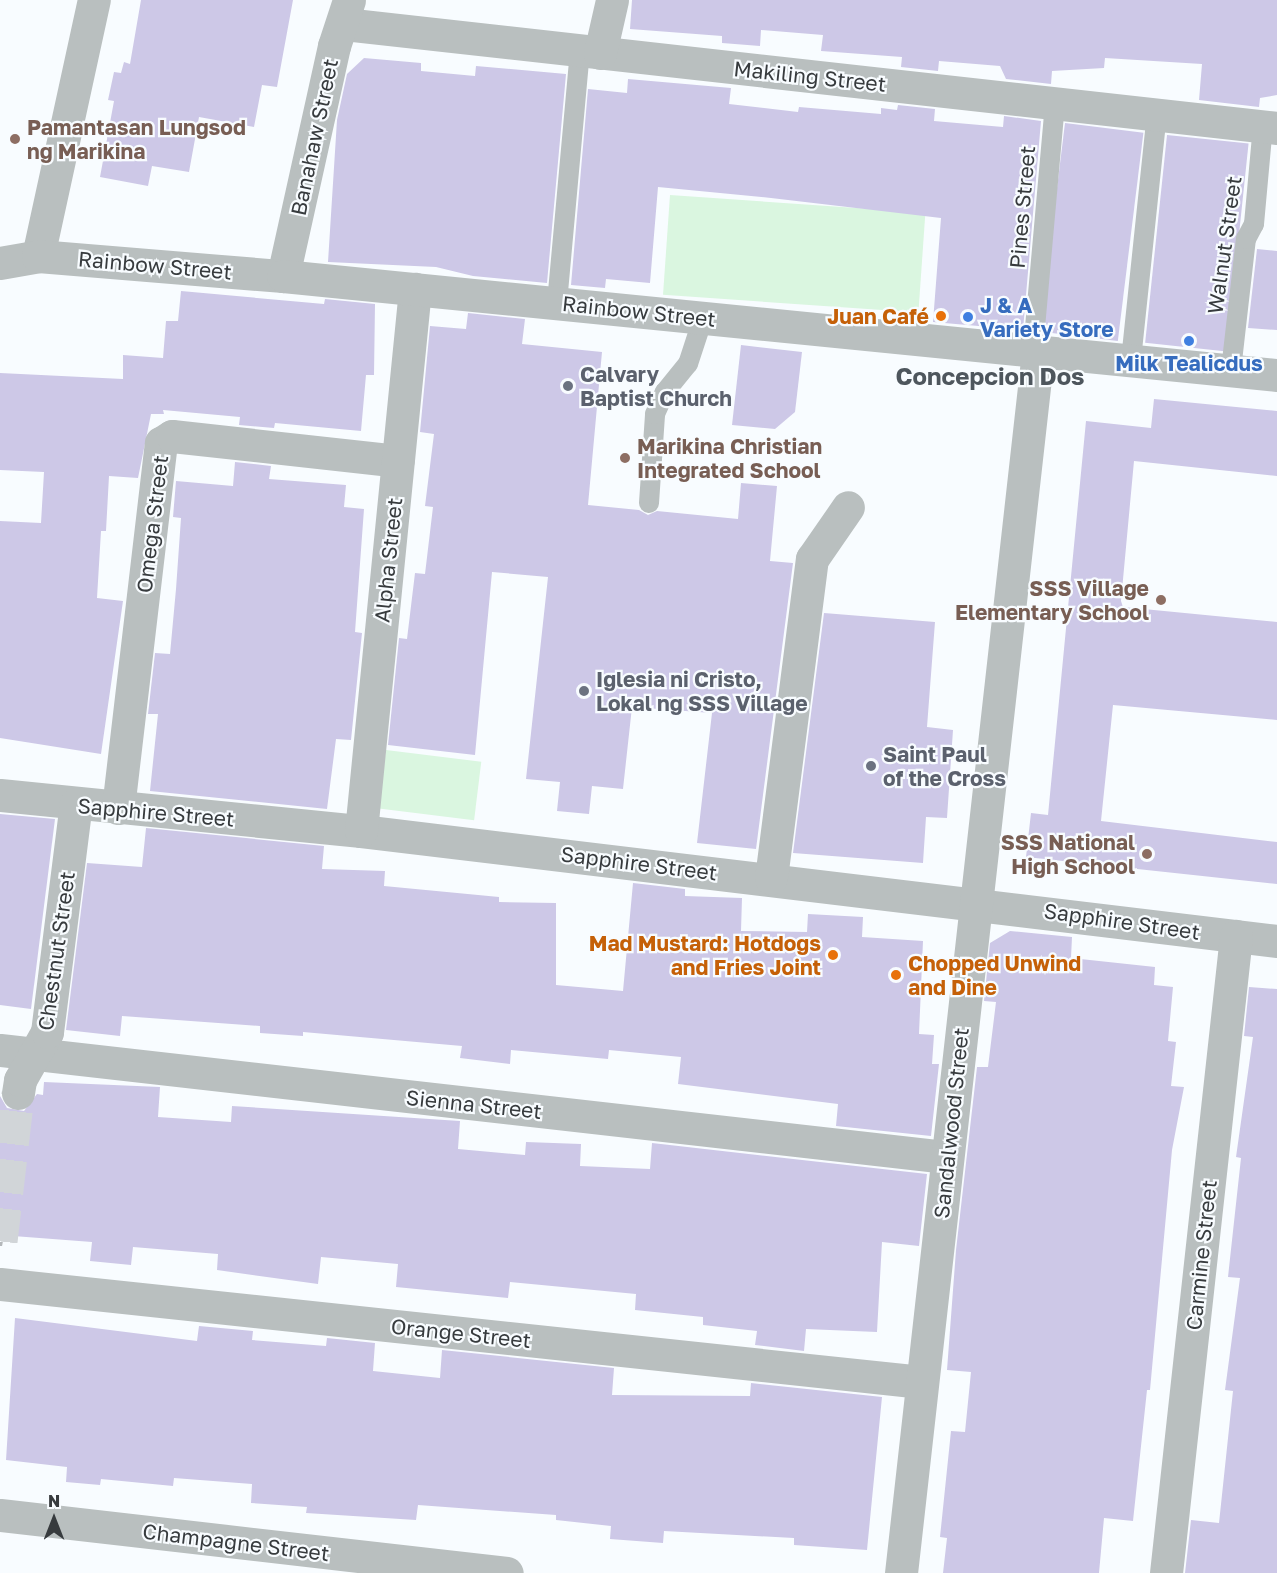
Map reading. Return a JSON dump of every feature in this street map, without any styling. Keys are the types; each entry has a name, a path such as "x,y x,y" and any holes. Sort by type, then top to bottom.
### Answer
{"street":[{"path":"38,256 94,0"},
{"path":"590,52 612,0"},
{"name":"Makiling Street","path":"346,12 590,52 1270,127"},
{"name":"Banahaw Street","path":"283,276 334,46 346,12"},
{"name":"Rainbow Street","path":"2,257 38,256 283,276 1277,375"},
{"name":"Alpha Street","path":"361,831 415,289"},
{"name":"Sandalwood Street","path":"901,1573 1036,351"},
{"name":"Omega Street","path":"118,808 161,443 172,436 398,460"},
{"path":"771,878 812,559 848,507"},
{"name":"Sapphire Street","path":"0,795 361,831 976,902 1277,941"},
{"name":"Chestnut Street","path":"18,1093 20,1080 47,1032 76,804"},
{"name":"Carmine Street","path":"1166,1573 1236,936"},
{"name":"Sienna Street","path":"0,1050 947,1157"},
{"name":"Orange Street","path":"0,1284 922,1382"},
{"name":"Champagne Street","path":"0,1515 507,1573"}],"lane":[{"path":"557,303 590,52"},
{"name":"Pines Street","path":"1036,351 1055,103"},
{"path":"1131,360 1157,114"},
{"name":"Walnut Street","path":"1231,370 1246,239 1254,224 1270,127"},
{"path":"649,503 655,414 665,392 688,364 703,318"}],"green space":[{"path":"670,195 925,213 918,313 663,295"},
{"path":"386,750 481,762 474,820 379,809"}],"building":[{"path":"141,0 293,0 277,87 262,85 254,127 199,117 189,172 152,166 148,186 100,177 114,101 108,100 114,72 121,73 124,62 130,64"},
{"path":"632,0 1277,0 1277,95 1260,98 1259,107 1199,100 1202,64 1105,58 1104,68 1052,71 1051,84 1006,79 1000,66 939,61 938,71 901,67 902,57 821,51 823,35 761,30 760,46 722,43 722,36 630,29"},
{"path":"364,58 421,63 421,71 475,76 476,66 566,74 547,283 473,276 436,267 328,262 337,120 347,74"},
{"path":"628,79 731,88 729,104 798,112 799,107 881,114 881,108 897,110 898,105 935,109 934,121 1003,127 1004,116 1041,121 1023,330 933,322 941,218 771,198 658,187 650,283 606,279 605,288 571,285 588,89 627,93"},
{"path":"1065,123 1143,133 1118,341 1039,331"},
{"path":"1167,135 1249,144 1227,351 1145,343"},
{"path":"1257,249 1277,251 1277,330 1248,328"},
{"path":"181,291 324,304 325,299 375,304 374,375 366,375 361,431 275,423 274,428 239,425 240,417 163,410 164,414 151,414 138,478 109,476 106,531 101,531 97,598 123,601 101,754 0,738 0,521 41,523 44,472 0,470 0,373 123,379 123,355 163,358 166,321 178,321"},
{"path":"468,313 525,319 522,344 602,352 588,505 639,510 648,515 657,511 738,519 741,483 777,486 770,561 793,563 756,849 697,843 712,713 632,707 623,789 592,786 589,814 557,811 560,782 526,779 548,577 492,572 475,755 388,745 399,638 407,639 415,573 425,574 433,507 425,506 434,434 420,432 430,326 466,329"},
{"path":"741,345 802,352 795,412 775,429 732,425"},
{"path":"1154,399 1277,411 1277,476 1134,461 1121,601 1123,607 1277,622 1277,720 1113,705 1101,821 1277,842 1277,884 1026,857 1031,813 1048,815 1086,421 1151,428"},
{"path":"235,462 271,466 269,479 346,485 344,507 364,509 355,632 362,633 351,740 336,739 327,809 150,791 158,714 148,714 155,653 170,654 176,589 181,518 173,517 176,481 233,486"},
{"name":"Saint Paul of the Cross","path":"824,613 935,622 927,727 953,730 947,818 926,817 923,863 793,853"},
{"path":"0,814 55,819 31,1009 0,1005"},
{"path":"146,828 324,846 322,869 385,871 384,886 499,897 499,902 556,903 556,985 623,991 633,883 685,889 685,896 742,898 741,931 807,932 808,914 863,917 862,937 923,941 919,1034 934,1035 932,1064 939,1064 931,1136 836,1126 838,1104 678,1084 681,1057 609,1050 608,1059 511,1050 510,1064 460,1058 462,1046 303,1032 303,1036 260,1033 260,1026 122,1016 120,1036 66,1030 87,863 142,867"},
{"path":"1010,931 1072,937 1071,958 1155,967 1154,985 1173,987 1168,1041 1176,1042 1171,1086 1184,1087 1172,1150 1150,1390 1147,1390 1133,1521 1104,1518 1099,1573 943,1573 947,1538 940,1537 951,1431 965,1432 971,1372 947,1370 956,1250 977,1067 988,1067 996,1002 984,1001 990,943"},
{"path":"1249,987 1277,989 1277,1573 1185,1573 1191,1520 1219,1523 1233,1391 1225,1390 1240,1278 1228,1277 1241,1158 1236,1157 1253,1037 1244,1036"},
{"path":"44,1082 160,1087 158,1117 231,1122 232,1106 460,1121 458,1149 525,1155 526,1142 581,1144 580,1166 650,1169 652,1143 927,1174 919,1246 882,1242 877,1332 806,1329 804,1351 755,1345 757,1331 703,1325 703,1317 635,1310 636,1294 510,1282 508,1298 396,1287 398,1264 321,1257 318,1284 217,1270 218,1254 133,1247 131,1265 90,1261 92,1242 0,1235 0,1096 7,1108 24,1111 37,1094 43,1095"},
{"path":"15,1318 197,1341 199,1326 253,1331 252,1340 326,1346 327,1338 375,1343 373,1371 440,1378 442,1350 614,1368 612,1395 750,1396 751,1383 882,1397 867,1550 794,1545 794,1538 664,1531 663,1543 610,1539 611,1526 556,1520 556,1515 418,1505 416,1520 306,1513 307,1507 251,1503 252,1484 174,1478 173,1486 101,1479 100,1485 66,1482 67,1467 6,1460"}],"tunnel":[{"path":"1,1241 18,1093"}],"place":[{"name":"Pamantasan Lungsod ng Marikina","path":"15,139"},
{"name":"Juan Café","path":"941,316"},
{"name":"J & A Variety Store","path":"968,317"},
{"name":"Milk Tealicdus","path":"1189,341"},
{"name":"Calvary Baptist Church","path":"568,386"},
{"name":"Marikina Christian Integrated School","path":"625,458"},
{"name":"SSS Village Elementary School","path":"1161,600"},
{"name":"Iglesia ni Cristo, Lokal ng SSS Village","path":"584,691"},
{"name":"Saint Paul of the Cross","path":"871,766"},
{"name":"SSS National High School","path":"1147,854"},
{"name":"Mad Mustard: Hotdogs and Fries Joint","path":"833,955"},
{"name":"Chopped Unwind and Dine","path":"896,975"}],"district":[{"name":"Concepcion Dos","path":"990,376"}]}
